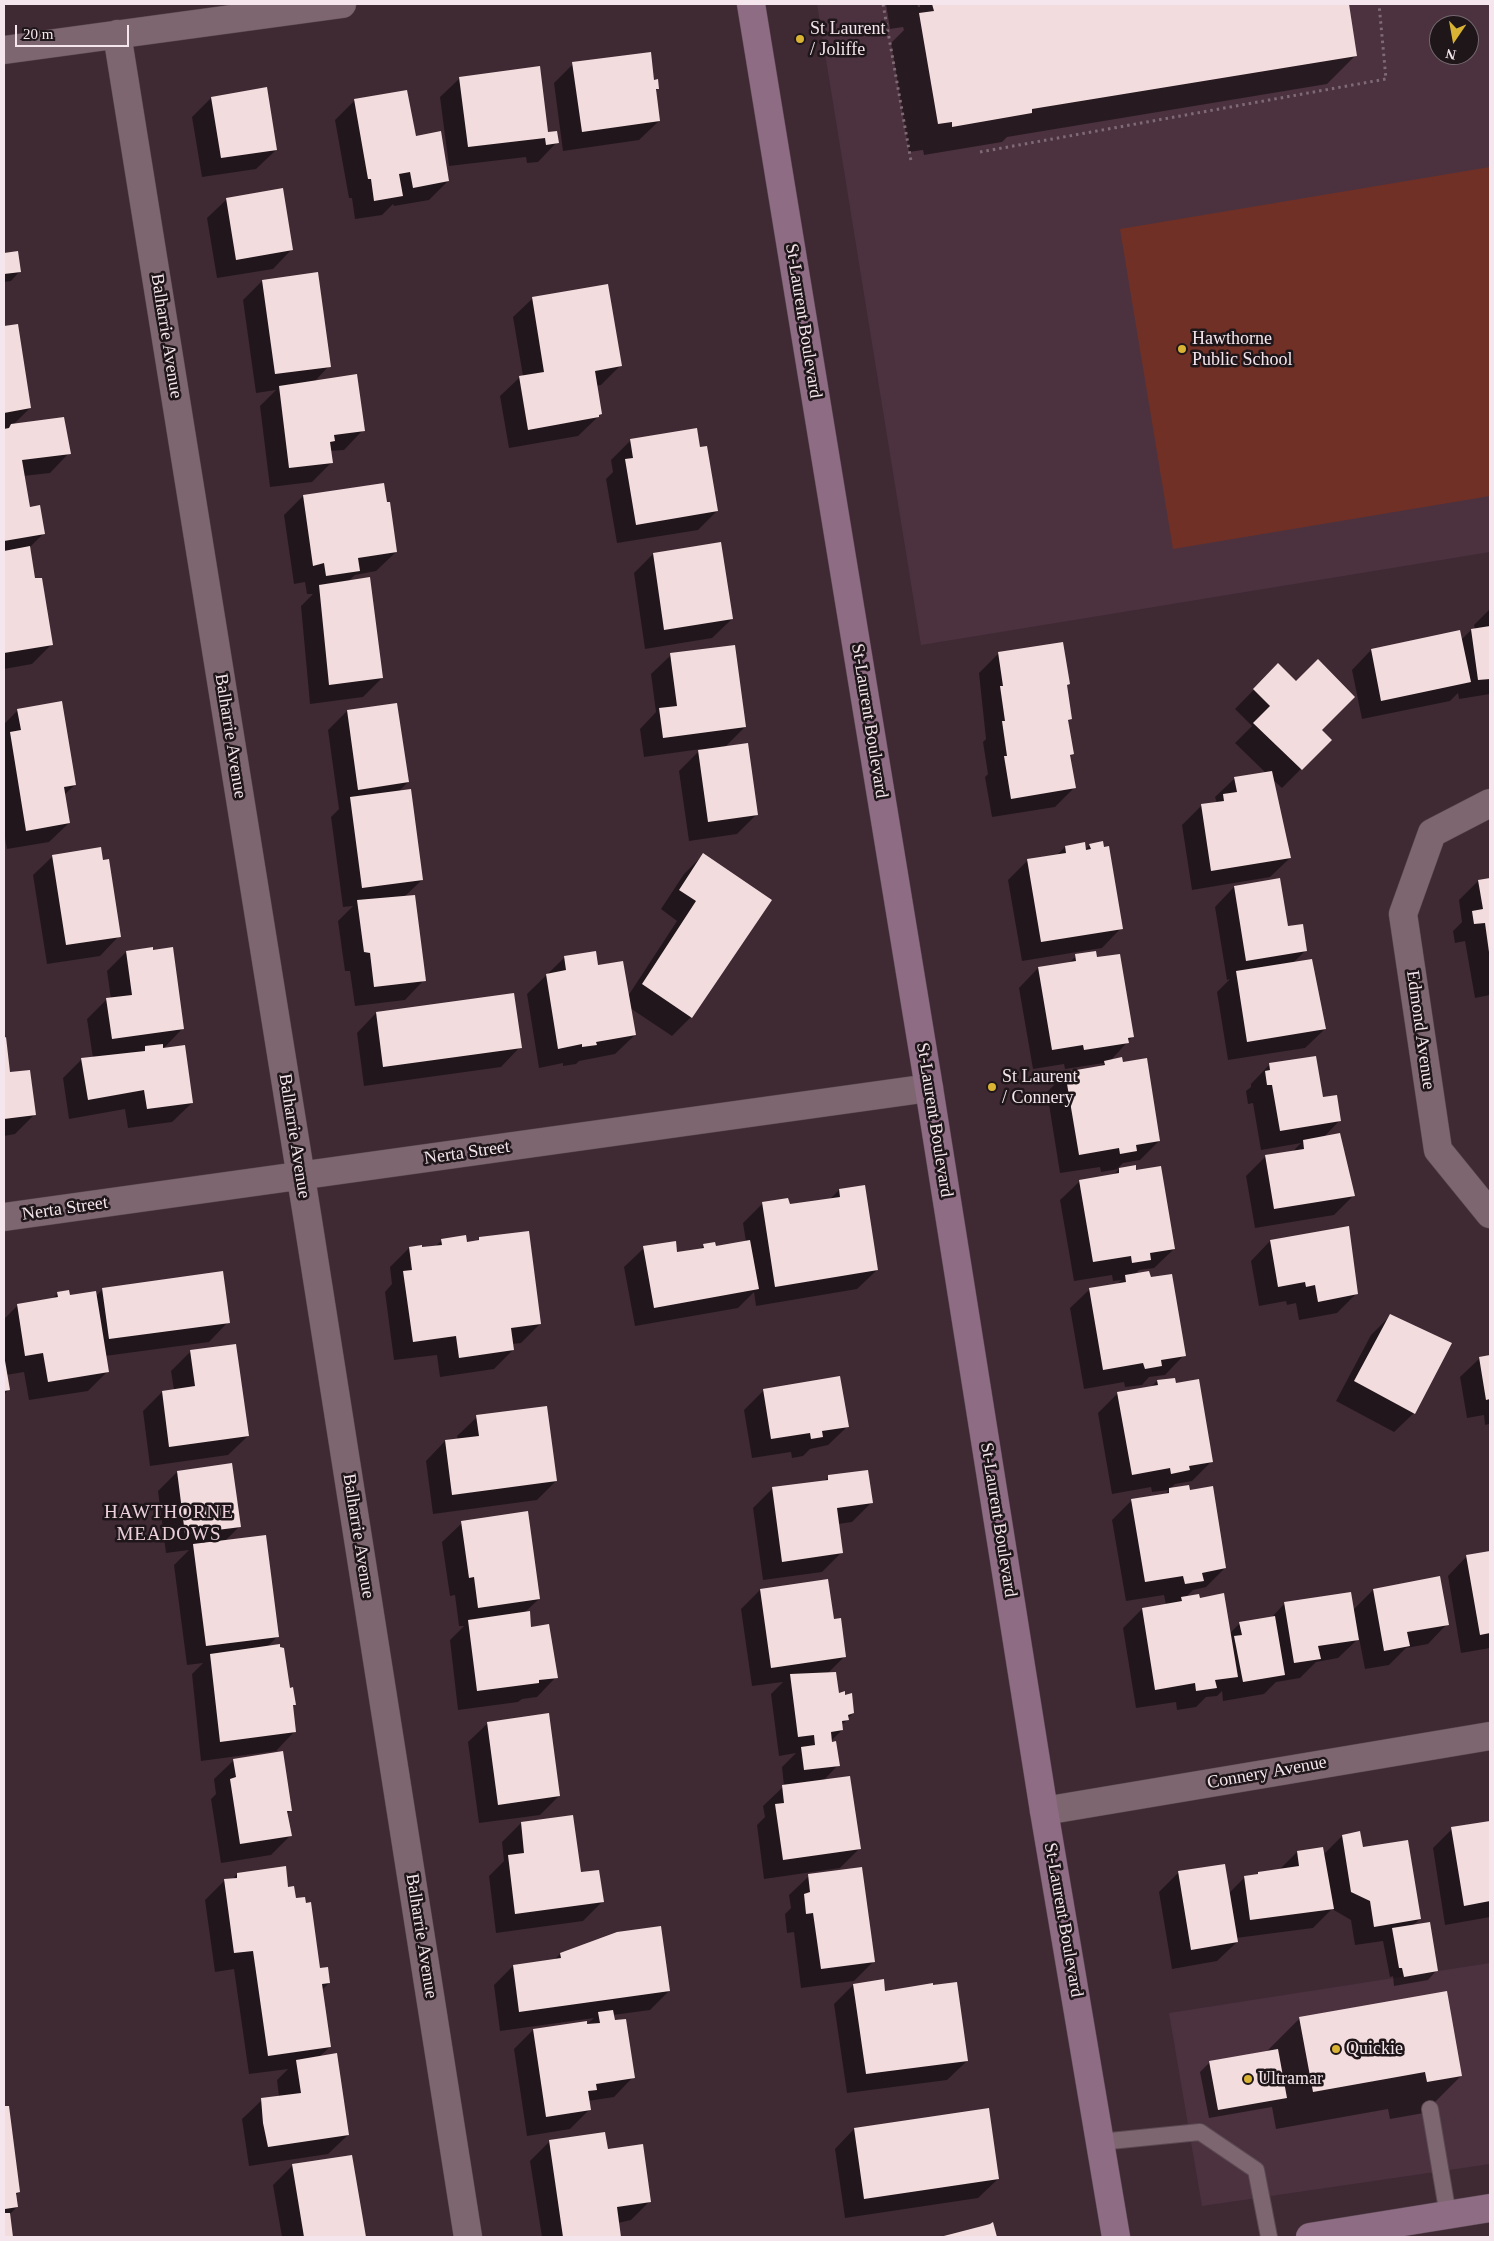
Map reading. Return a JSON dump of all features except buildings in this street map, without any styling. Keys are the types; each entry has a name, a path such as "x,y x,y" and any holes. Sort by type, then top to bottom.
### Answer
{"street":[{"path":"4,50 280,8 342,4"},
{"name":"St-Laurent Boulevard","path":"751,4 929,1088 1044,1811 1116,2237"},
{"name":"Balharrie Avenue","path":"117,34 301,1177 468,2237"},
{"name":"Edmond Avenue","path":"1490,803 1432,833 1403,914 1438,1150 1490,1214"},
{"name":"Nerta Street","path":"4,1217 929,1088"},
{"name":"Connery Avenue","path":"1044,1811 1490,1736"},
{"path":"1310,2237 1490,2208"}],"lane":[{"path":"1430,2109 1448,2215"},
{"path":"1100,2142 1200,2132 1256,2170 1269,2237"}],"path":[{"path":"883,4 911,161"},
{"path":"980,152 1386,80 1379,4"}],"shaded area":[{"name":"Hawthorne Public School","path":"817,4 1490,4 1490,552 921,645"},
{"path":"1490,167 1490,496 1173,549 1120,229"},
{"path":"1490,1963 1490,2164 1202,2206 1169,2013"}],"place":[{"name":"St Laurent / Joliffe","path":"800,39"},
{"name":"Hawthorne Public School","path":"1182,349"},
{"name":"St Laurent / Connery","path":"992,1087"},
{"name":"Quickie","path":"1336,2049"},
{"name":"Ultramar","path":"1248,2079"}],"district":[{"name":"HAWTHORNE MEADOWS","path":"169,1524"}]}
